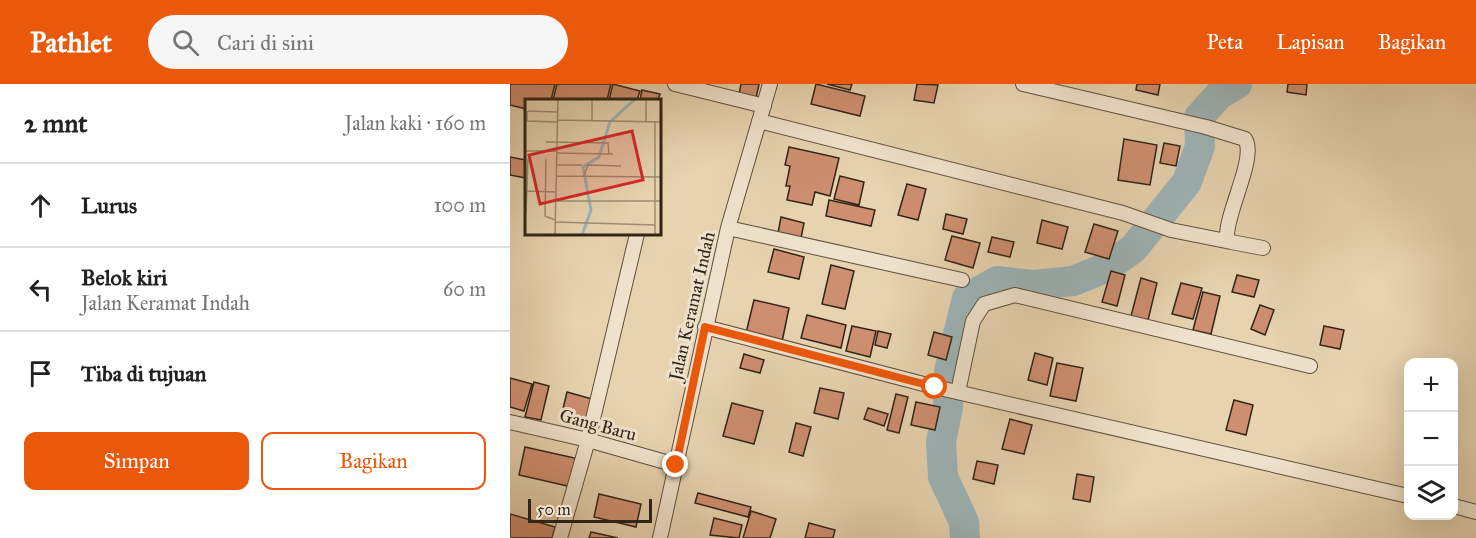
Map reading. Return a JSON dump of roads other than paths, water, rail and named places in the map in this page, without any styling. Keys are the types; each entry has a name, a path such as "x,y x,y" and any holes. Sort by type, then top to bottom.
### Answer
{"street":[{"path":"675,84 764,106"},
{"name":"Jalan Keramat Indah","path":"660,538 728,228 770,84"},
{"path":"1023,84 1187,122 1245,139 1249,148 1227,231 1231,242"},
{"path":"759,121 1123,213 1170,230 1263,248"},
{"path":"728,228 962,280"},
{"path":"560,538 588,440 636,236"},
{"path":"955,391 974,321 984,304 1015,295 1310,366"},
{"path":"705,327 925,384 1404,495"},
{"name":"Gang Baru","path":"510,422 588,440 676,465"},
{"path":"1458,507 1476,512"}],"waterway":[{"path":"965,538 964,522 943,477 941,442 948,407 949,371 967,298 997,281 1033,285 1073,281 1105,268 1133,249 1187,182 1200,146 1199,117 1220,94 1237,84"}]}
